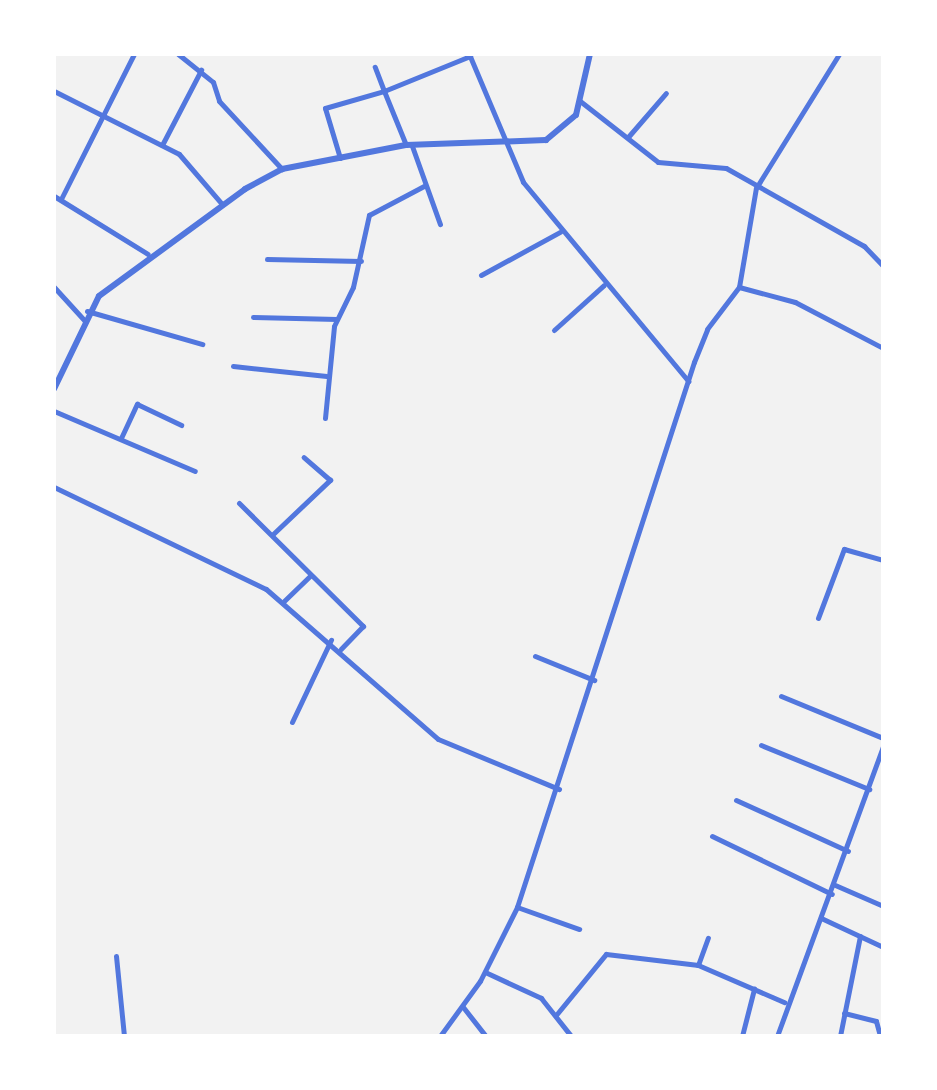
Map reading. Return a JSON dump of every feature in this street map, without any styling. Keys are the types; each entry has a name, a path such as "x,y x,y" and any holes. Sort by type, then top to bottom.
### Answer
{"street":[{"path":"61,199 134,54"},
{"path":"178,54 201,70 282,169"},
{"path":"54,389 87,311 148,254 222,204 282,169 409,146 503,144 559,133 580,101 590,54"},
{"path":"440,1036 485,972 517,907 559,789 688,381 707,329 739,287 756,188 839,54"},
{"path":"340,158 325,108 384,91 470,55 503,144 560,232 688,381"},
{"path":"375,67 440,224"},
{"path":"162,145 201,70"},
{"path":"54,91 104,113 186,159 222,204"},
{"path":"628,137 666,93"},
{"path":"580,101 664,165 726,168 756,188 864,246 883,266"},
{"path":"325,418 326,376 337,319 361,261 369,215 424,186"},
{"path":"54,196 148,254"},
{"path":"481,275 560,232"},
{"path":"267,259 361,261"},
{"path":"554,330 604,285"},
{"path":"54,287 84,320"},
{"path":"739,287 795,302 883,348"},
{"path":"87,311 202,344"},
{"path":"253,317 337,319"},
{"path":"233,366 326,376"},
{"path":"121,438 137,404 181,425"},
{"path":"54,411 195,471"},
{"path":"273,534 330,480 304,457"},
{"path":"54,487 213,559 284,601 458,753 559,789"},
{"path":"239,503 363,626 341,649"},
{"path":"818,618 844,549 883,560"},
{"path":"284,601 311,575"},
{"path":"292,722 331,640"},
{"path":"535,656 594,680"},
{"path":"781,696 883,738"},
{"path":"761,745 869,789"},
{"path":"777,1036 784,1002 832,894 883,746"},
{"path":"736,800 848,851"},
{"path":"712,836 832,894"},
{"path":"835,885 883,906"},
{"path":"517,907 579,929"},
{"path":"821,918 883,947"},
{"path":"840,1036 860,936"},
{"path":"698,965 708,938"},
{"path":"556,1015 606,954 698,965 784,1002"},
{"path":"116,956 124,1036"},
{"path":"485,972 541,998 571,1036"},
{"path":"742,1036 754,989"},
{"path":"463,1007 486,1036"},
{"path":"844,1013 876,1021 880,1036"}]}
